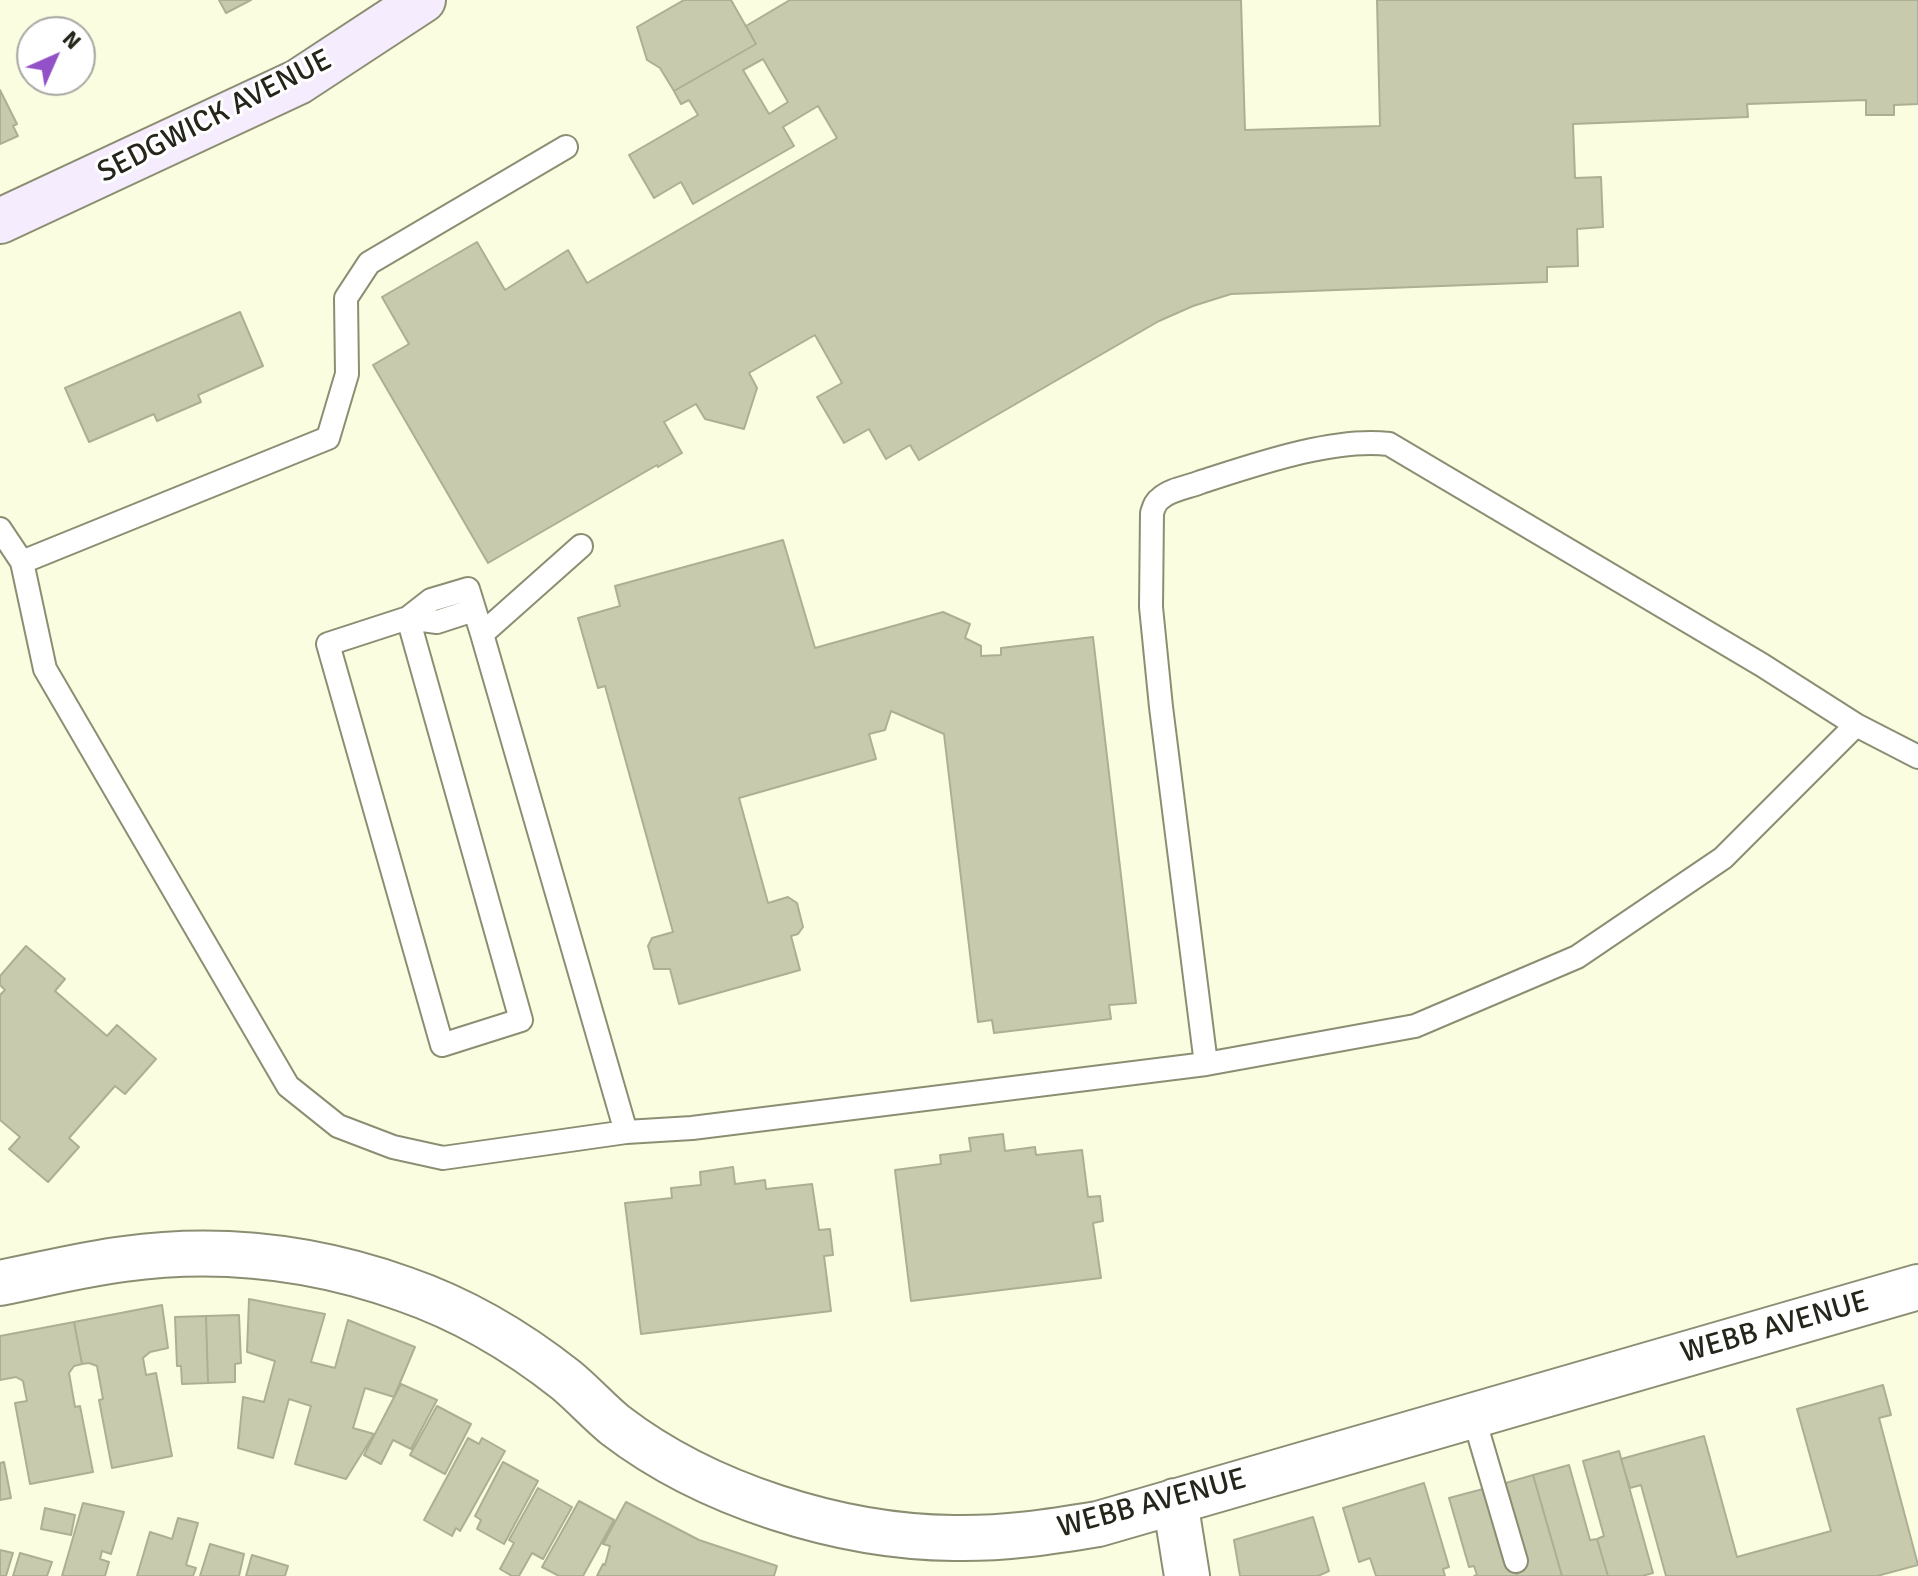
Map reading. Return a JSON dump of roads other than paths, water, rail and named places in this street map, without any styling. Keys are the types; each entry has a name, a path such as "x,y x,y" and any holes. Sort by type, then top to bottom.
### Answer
{"street":[{"name":"SEDGWICK AVENUE","path":"0,221 298,82 423,0"},
{"name":"WEBB AVENUE","path":"0,1283 124,1259 196,1253 269,1256 332,1267 404,1289 453,1309 512,1342 567,1381 615,1425 666,1458 735,1493 810,1518 883,1532 952,1538 1025,1535 1098,1524 1918,1287"},
{"path":"1175,1501 1187,1576"}],"lane":[{"path":"22,562 328,438 347,374 346,298 369,263 566,147"},
{"path":"1206,1064 1161,707 1149,582 1152,513 1155,504 1165,494 1290,457 1342,446 1373,442 1389,444 1749,657 1856,725 1918,757"},
{"path":"0,529 22,562 45,669 288,1086 338,1126 393,1147 443,1158 626,1132 692,1128 1206,1064 1415,1026 1577,957 1723,858 1856,725"},
{"path":"482,634 581,546"},
{"path":"408,618 521,1020 442,1045 328,644 408,618 437,622 471,599 626,1132"},
{"path":"1473,1415 1516,1561"}]}
